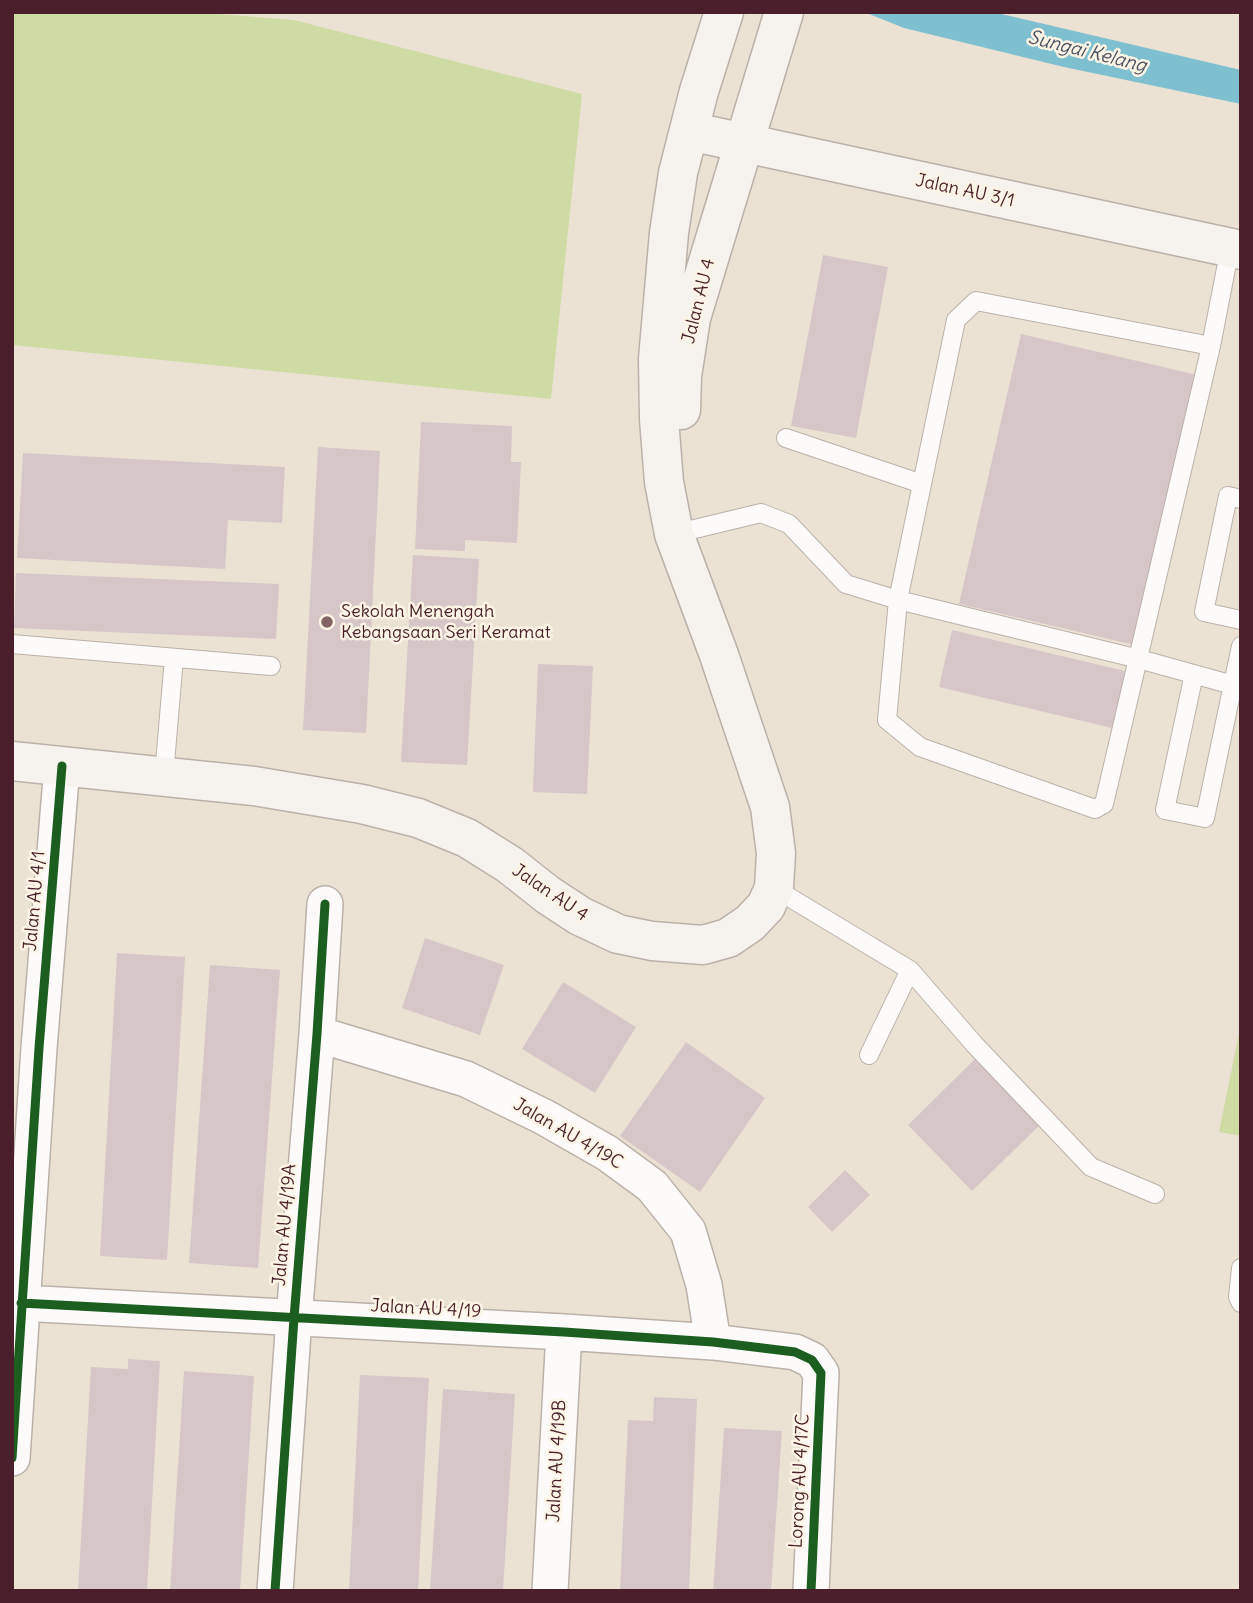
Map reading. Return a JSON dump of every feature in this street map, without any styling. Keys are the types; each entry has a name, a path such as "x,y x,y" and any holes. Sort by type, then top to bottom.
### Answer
{"main road":[{"name":"Jalan AU 4","path":"12,761 254,786 362,804 418,818 467,838 510,865 580,916 618,934 652,941 703,945 729,938 750,923 766,906 774,888 776,853 770,807 719,655 697,600 684,531 664,482 657,359 668,233 678,173 724,12"},
{"name":"Jalan AU 4","path":"684,531 686,493 681,440 682,376 691,318 784,12"},
{"name":"Jalan AU 3/1","path":"689,131 1235,249"}],"street":[{"name":"Jalan AU 4/1","path":"12,1458 21,1303 25,1047 62,766"},
{"name":"Jalan AU 4/19A","path":"275,1591 293,1318 326,904"},
{"name":"Jalan AU 4/19C","path":"317,1034 466,1079 544,1117 607,1153 652,1186 688,1231 704,1285 713,1342"},
{"name":"Jalan AU 4/19","path":"21,1303 713,1342 796,1352 812,1360 821,1373"},
{"name":"Jalan AU 4/19B","path":"550,1591 564,1332"},
{"name":"Lorong AU 4/17C","path":"811,1591 821,1373"}],"lane":[{"path":"1211,346 976,301 956,320 898,600 887,720 919,747 1095,808 1104,804 1235,249"},
{"path":"786,438 922,484"},
{"path":"1241,499 1228,496 1204,612 1241,620"},
{"path":"684,531 761,513 789,524 846,584 898,600 1233,685"},
{"path":"12,643 271,666"},
{"path":"1194,674 1165,810 1205,818 1241,646"},
{"path":"164,775 174,658"},
{"path":"774,888 910,970 974,1044 1091,1167 1155,1194"},
{"path":"869,1055 910,970"},
{"path":"1241,1268 1238,1297 1241,1303"}],"green space":[{"path":"12,12 193,12 294,20 582,94 551,399 12,345"},
{"path":"1241,1023 1241,1136 1219,1132"}],"water":[{"name":"Sungai Kelang","path":"864,12 993,12 1241,70 1241,104 1064,67 904,28"}],"building":[{"path":"823,255 888,267 856,438 791,426"},
{"path":"1021,334 1202,376 1139,646 959,604"},
{"path":"421,422 512,426 511,462 521,462 517,543 465,540 465,551 415,549"},
{"path":"318,447 380,451 366,733 303,730"},
{"path":"23,453 285,467 282,523 228,520 225,569 17,558"},
{"path":"413,555 479,559 467,765 401,762"},
{"path":"16,573 279,584 276,639 14,628"},
{"path":"952,630 1125,671 1112,728 939,687"},
{"path":"538,664 593,666 587,794 533,792"},
{"path":"425,938 504,965 480,1035 402,1008"},
{"path":"117,953 185,957 167,1260 100,1256"},
{"path":"210,965 280,970 258,1268 189,1263"},
{"path":"563,982 636,1027 595,1093 522,1049"},
{"path":"686,1042 765,1098 700,1192 620,1136"},
{"path":"978,1056 1043,1122 972,1191 908,1125"},
{"path":"845,1170 870,1195 832,1232 808,1207"},
{"path":"128,1359 160,1361 147,1591 78,1591 91,1367 128,1369"},
{"path":"184,1371 254,1376 240,1591 170,1591"},
{"path":"360,1375 429,1378 418,1591 349,1591"},
{"path":"443,1389 515,1394 503,1591 430,1591"},
{"path":"654,1397 697,1399 689,1591 620,1591 628,1420 653,1421"},
{"path":"724,1428 782,1431 771,1591 713,1591"}],"cycle path":[{"path":"12,1458 39,1048 62,766"},
{"path":"275,1591 325,904"},
{"path":"21,1303 564,1332 713,1342 795,1352 812,1360 821,1373 811,1591"}],"place":[{"name":"Sekolah Menengah Kebangsaan Seri Keramat","path":"327,622"}]}
